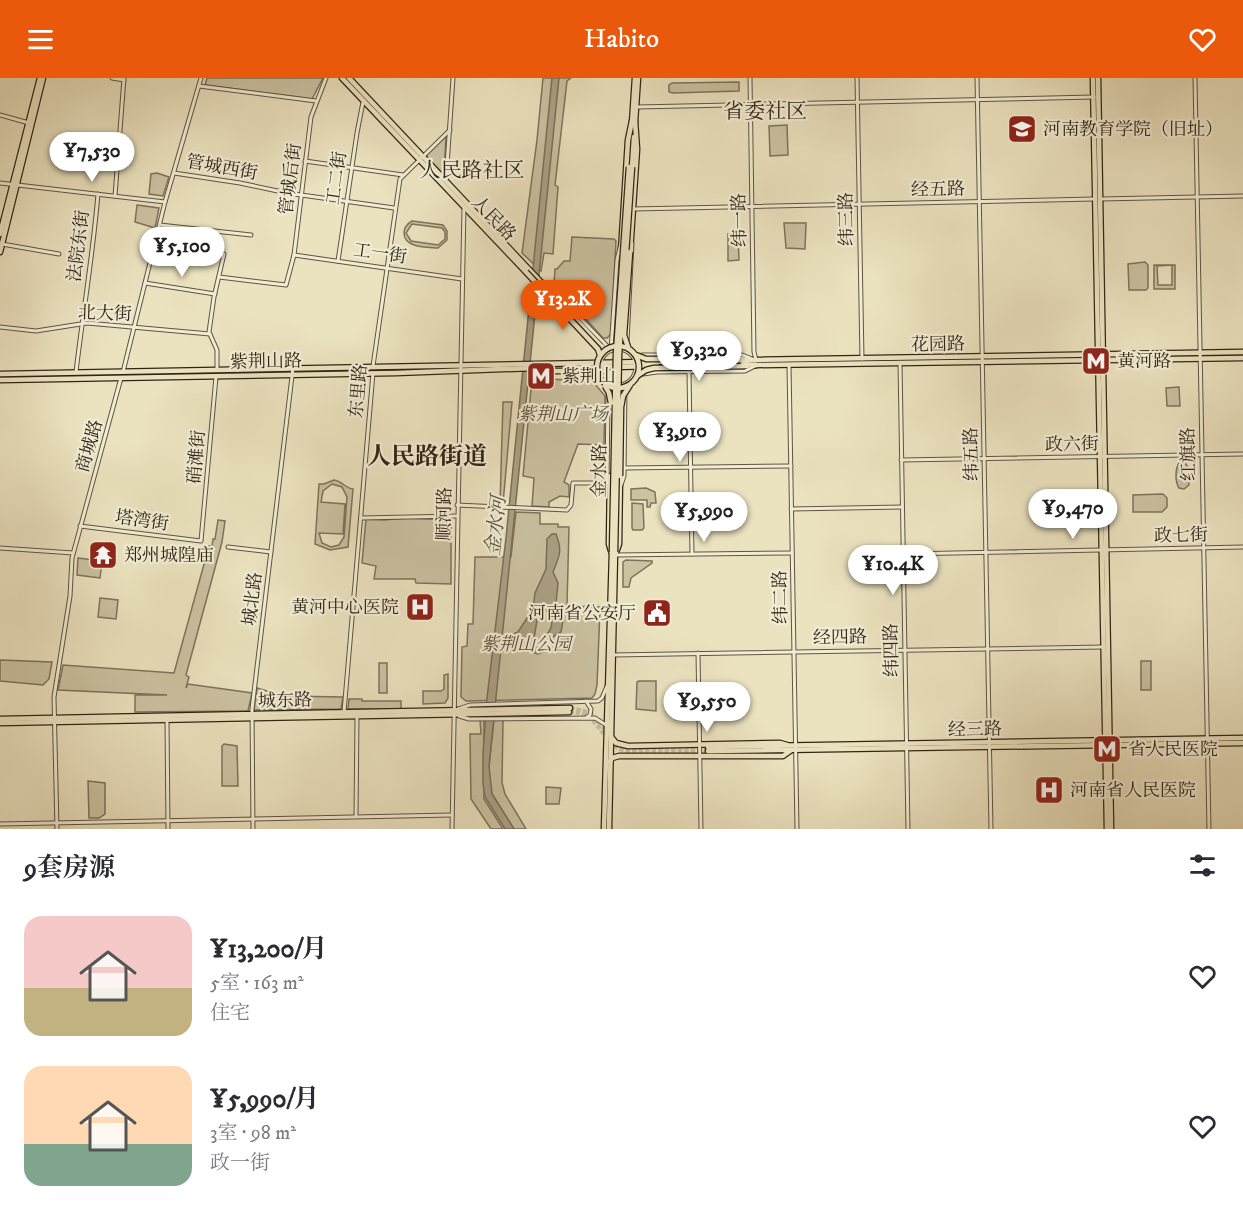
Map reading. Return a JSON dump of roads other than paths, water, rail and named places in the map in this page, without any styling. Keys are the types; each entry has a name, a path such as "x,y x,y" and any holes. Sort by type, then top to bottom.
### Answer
{"main road":[{"path":"0,252 29,123 42,78"},
{"path":"0,234 42,78"},
{"name":"人民路","path":"342,78 446,180 527,269"},
{"name":"人民路","path":"349,78 464,206 527,269"},
{"name":"金水路","path":"634,121 636,78"},
{"name":"金水路","path":"609,829 615,354 636,78"},
{"path":"1093,78 1098,199"},
{"path":"1098,78 1107,829"},
{"path":"613,553 619,544 621,407 628,384 635,376 639,364 630,352 624,336 638,149 634,121"},
{"path":"613,553 609,544 611,400 596,367 613,342 615,330 628,140 634,121"},
{"path":"527,269 600,345 609,349"},
{"path":"527,269 598,349 600,360"},
{"name":"花园路","path":"609,349 618,345 646,359 705,359 789,364 900,363 983,359"},
{"name":"花园路","path":"635,376 654,368 742,367 756,362 862,358 983,359 1200,355 1243,352"},
{"name":"花园路","path":"1200,355 1243,358"},
{"path":"518,367 587,363 600,360"},
{"path":"518,367 600,360 635,365 756,362"},
{"name":"紫荆山路","path":"0,380 122,374 518,367"},
{"path":"533,367 587,372 618,388 628,384"},
{"name":"紫荆山路","path":"0,374 76,372 122,374"},
{"path":"1104,550 1103,647 1111,829"},
{"name":"金水路","path":"604,829 613,553"},
{"name":"城东路","path":"0,721 357,716 569,710"},
{"name":"城东路","path":"54,720 167,720 344,712 454,713"},
{"path":"611,737 620,745 780,743 794,748"},
{"name":"经三路","path":"1207,741 1243,738"},
{"name":"经三路","path":"708,749 1243,742"},
{"path":"610,762 612,758 619,756 783,756 794,748"}],"street":[{"path":"112,78 124,79 115,196"},
{"name":"商城路","path":"57,829 55,685 70,596 73,553 135,327 165,202 201,78"},
{"name":"管城后街","path":"219,277 286,285 294,255 310,125 316,101 326,78"},
{"path":"446,180 453,78"},
{"name":"纬一路","path":"750,78 756,362"},
{"name":"纬三路","path":"857,78 862,358"},
{"name":"纬五路","path":"977,78 991,829"},
{"name":"红旗路","path":"1195,78 1209,829"},
{"path":"199,86 316,101"},
{"path":"636,107 1094,97"},
{"name":"工二街","path":"338,261 363,100"},
{"path":"0,115 29,123"},
{"name":"东里路","path":"344,712 373,370 398,183 403,175 450,130"},
{"path":"305,160 403,175"},
{"name":"管城西街","path":"174,173 394,208"},
{"path":"0,183 165,202"},
{"name":"法院东街","path":"76,372 95,236 98,194"},
{"name":"经五路","path":"633,209 1243,196"},
{"name":"顺河路","path":"452,829 464,199"},
{"path":"159,225 251,235"},
{"path":"630,352 647,356 742,355 756,362 745,371 657,372 635,376 635,365 630,352 634,248 631,237"},
{"path":"609,349 621,240"},
{"path":"155,243 223,253 210,334"},
{"path":"2,244 59,254"},
{"name":"工一街","path":"294,255 462,279"},
{"path":"145,283 215,294"},
{"name":"北大街","path":"0,327 36,331 82,323 210,334"},
{"name":"硝滩街","path":"201,541 217,372 217,350 210,334"},
{"path":"600,360 601,375 604,381 607,483 610,490"},
{"name":"纬四路","path":"900,363 908,829"},
{"name":"纬二路","path":"789,364 797,829"},
{"name":"城北路","path":"253,829 252,716 292,371"},
{"path":"689,372 692,554"},
{"path":"620,490 624,468 628,384"},
{"name":"政六街","path":"901,460 1243,454"},
{"path":"624,468 791,466"},
{"path":"457,505 567,510 571,505 573,483 607,483"},
{"path":"792,509 902,507"},
{"path":"361,518 457,516"},
{"name":"塔湾街","path":"80,526 201,541"},
{"path":"228,547 272,552"},
{"name":"政七街","path":"903,554 1243,547"},
{"path":"0,548 73,553"},
{"path":"613,553 792,553"},
{"name":"经四路","path":"612,655 1103,647"},
{"path":"698,653 701,829"},
{"path":"454,713 469,718 483,712 600,700 607,685"},
{"path":"584,718 591,712 591,707 586,701"},
{"path":"497,711 598,719 606,725"},
{"path":"356,817 357,716"},
{"path":"167,720 168,829"},
{"path":"0,824 452,815"}],"tunnel":[{"path":"570,708 591,713 608,733"},
{"path":"569,712 588,716 616,747 625,751 708,751"},
{"path":"626,747 708,747"}],"place":[{"name":"河南教育学院（旧址）","path":"1022,129"},
{"name":"黄河路","path":"1096,361"},
{"name":"紫荆山","path":"541,376"},
{"name":"郑州城隍庙","path":"103,555"},
{"name":"黄河中心医院","path":"420,607"},
{"name":"河南省公安厅","path":"657,613"},
{"name":"省人民医院","path":"1107,749"},
{"name":"河南省人民医院","path":"1049,790"}],"district":[{"name":"省委社区","path":"765,111"},
{"name":"人民路社区","path":"472,170"},
{"name":"人民路街道","path":"427,456"}],"park label":[{"name":"紫荆山广场","path":"563,414"},
{"name":"紫荆山公园","path":"526,644"}],"water label":[{"name":"金水河","path":"495,526"}]}
